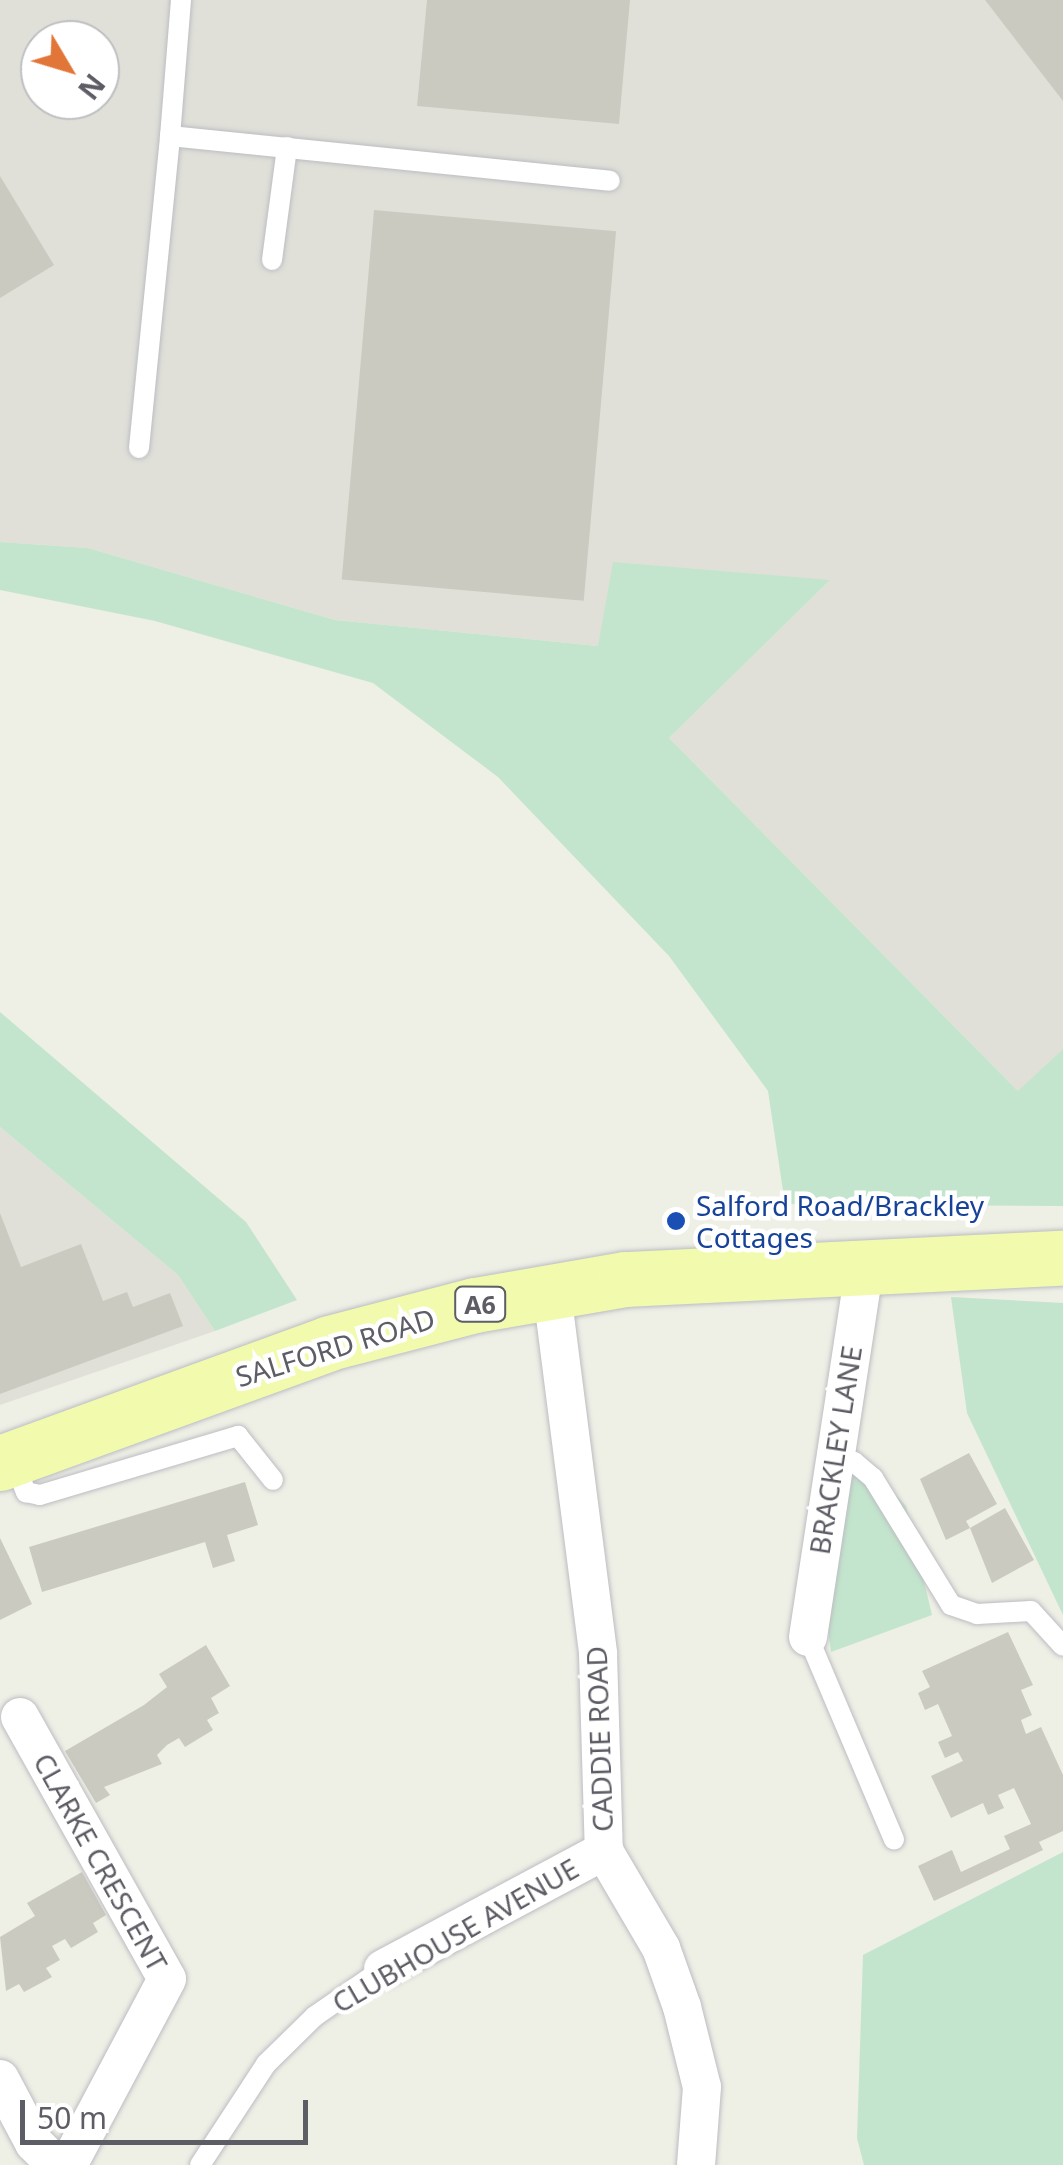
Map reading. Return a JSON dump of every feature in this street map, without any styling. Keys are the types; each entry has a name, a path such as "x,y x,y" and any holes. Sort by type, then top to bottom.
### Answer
{"main road":[{"name":"SALFORD ROAD","path":"6,1461 329,1343 552,1293 626,1279 865,1262 1063,1258"}],"street":[{"name":"BRACKLEY LANE","path":"808,1638 832,1457 865,1262"},
{"name":"CADDIE ROAD","path":"552,1293 598,1654 604,1850 661,1948 682,2007 702,2087 696,2165"},
{"name":"CLARKE CRESCENT","path":"20,1718 167,1979 68,2165"},
{"name":"CLUBHOUSE AVENUE","path":"383,1970 604,1850"},
{"path":"5,2107 56,2165"}],"lane":[{"path":"139,448 181,0"},
{"path":"170,136 610,182"},
{"path":"272,260 287,147"},
{"path":"6,1461 26,1492 40,1494 238,1436 272,1480"},
{"path":"832,1457 873,1478 950,1605 977,1614 1031,1611 1063,1646"},
{"path":"808,1638 894,1840"},
{"name":"CLUBHOUSE AVENUE","path":"200,2165 266,2064 315,2016 383,1970"}],"shaded area":[{"path":"0,0 1063,0 1063,1049 1019,1092 669,738 829,581 598,646 335,620 88,548 0,542"},
{"path":"0,1127 178,1275 215,1331 0,1405"}],"green space":[{"path":"0,542 88,548 335,620 598,646 613,562 830,580 669,738 1018,1091 1063,1049 1063,1206 785,1204 768,1091 669,956 498,777 373,683 155,621 0,590"},
{"path":"0,1012 246,1222 297,1300 215,1331 178,1275 0,1127"},
{"path":"951,1297 1063,1303 1063,1615 967,1413"},
{"path":"846,1441 906,1506 932,1615 831,1652 823,1592"},
{"path":"1063,1852 1063,2165 864,2165 857,2138 863,1955"}],"building":[{"path":"427,0 630,0 619,124 417,106"},
{"path":"985,0 1063,0 1063,101"},
{"path":"0,176 54,265 0,298"},
{"path":"374,210 616,231 584,601 342,580"},
{"path":"0,1213 21,1267 81,1244 103,1301 127,1292 133,1307 170,1293 183,1326 0,1394"},
{"path":"969,1453 997,1504 966,1521 970,1528 946,1540 920,1479"},
{"path":"245,1482 258,1525 227,1535 235,1561 213,1568 205,1542 42,1592 29,1547"},
{"path":"1005,1508 1034,1560 992,1583 970,1528"},
{"path":"0,1538 32,1604 0,1620"},
{"path":"1008,1632 1033,1685 1021,1690 1032,1715 1021,1720 1026,1734 1041,1727 1063,1775 1063,1831 1039,1842 1043,1850 934,1901 918,1866 952,1850 961,1872 1010,1849 1004,1836 1031,1824 1014,1788 998,1795 1004,1808 988,1815 983,1803 951,1818 931,1776 963,1761 958,1752 945,1758 938,1742 952,1736 938,1704 925,1710 918,1693 930,1687 922,1671"},
{"path":"206,1645 230,1686 211,1698 219,1713 207,1720 213,1730 185,1747 179,1738 167,1745 157,1755 162,1764 104,1787 110,1795 96,1803 65,1751 144,1705 167,1687 159,1674"},
{"path":"82,1872 106,1915 93,1923 98,1932 71,1948 65,1939 52,1946 60,1960 46,1968 52,1977 24,1992 19,1984 6,1991 0,1937 35,1916 27,1903"}],"place":[{"name":"Salford Road/Brackley Cottages","path":"676,1221"}]}
